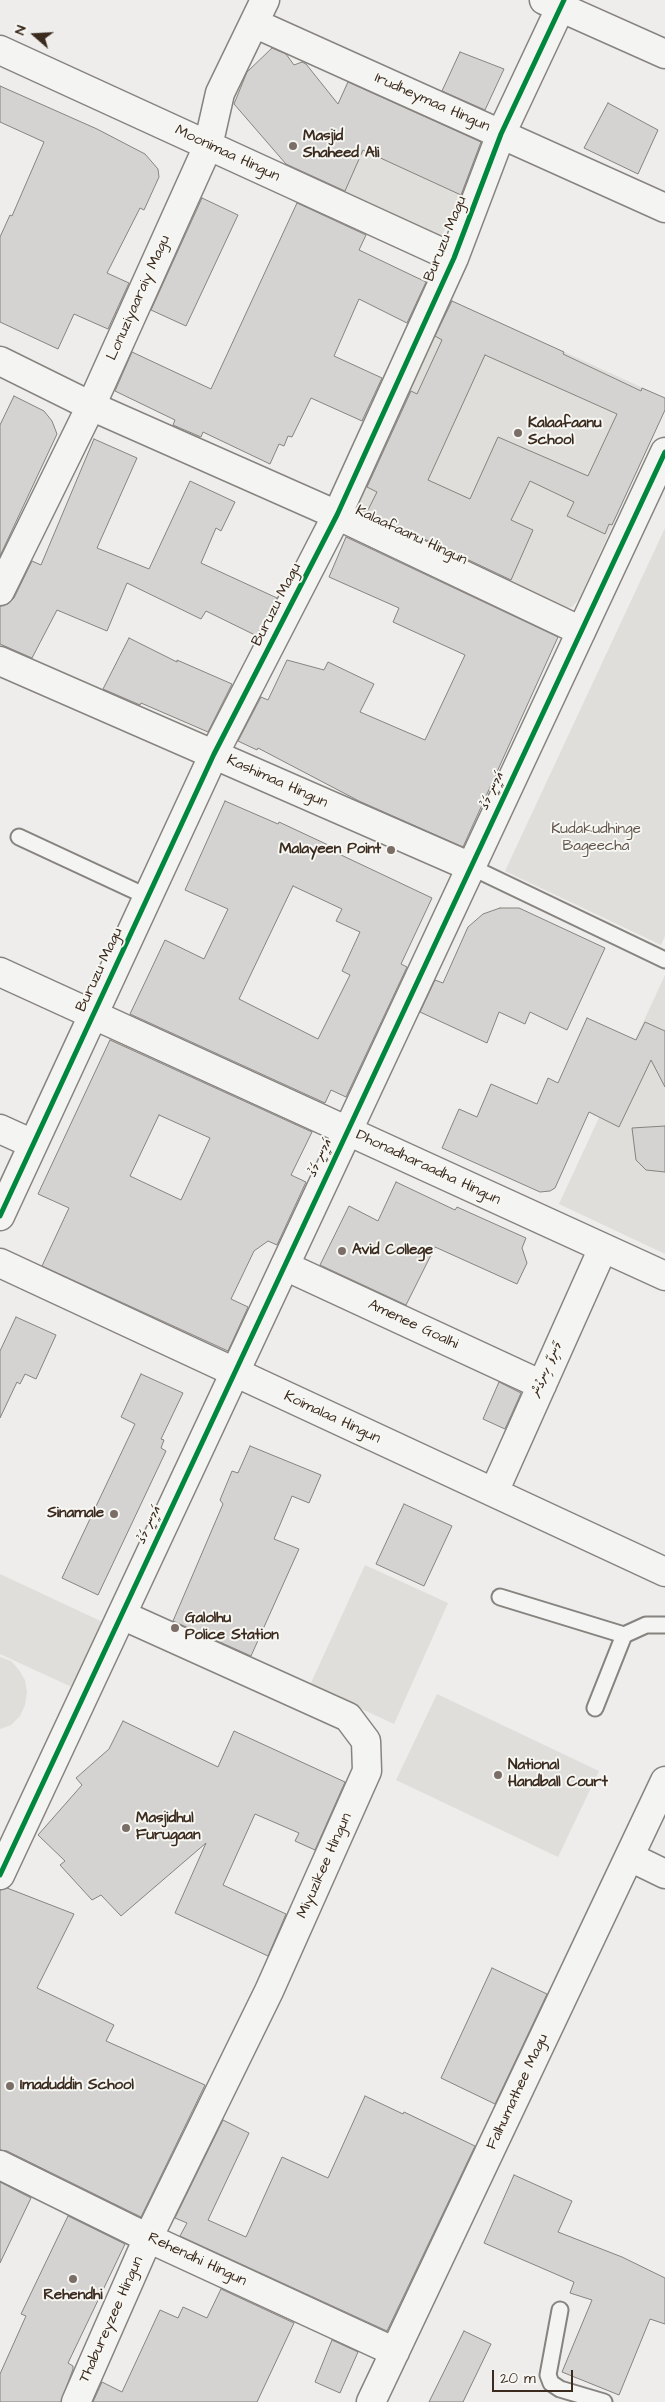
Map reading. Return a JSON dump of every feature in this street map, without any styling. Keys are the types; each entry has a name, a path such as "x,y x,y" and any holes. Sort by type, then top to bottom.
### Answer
{"street":[{"path":"556,2 665,54"},
{"name":"Buruzu Magu","path":"0,1216 214,754 337,515 454,258 501,134 556,2"},
{"name":"Irudheymaa Hingun","path":"260,12 501,134 665,208"},
{"name":"Lonuziyaaraiy Magu","path":"0,591 91,406 208,146 220,93 260,12"},
{"name":"Moonimaa Hingun","path":"0,50 454,258"},
{"name":"Kalaafaanu Hingun","path":"0,361 91,406 337,515 581,631"},
{"name":"އަމީނީ މަގު","path":"0,1875 665,452"},
{"name":"Kashimaa Hingun","path":"0,661 471,867"},
{"name":"Dhonadharaadha Hingun","path":"0,972 665,1276"},
{"path":"0,1129 33,1144"},
{"name":"މާނިފާ ހިނގުން","path":"494,1492 604,1248"},
{"name":"Koimalaa Hingun","path":"0,1263 665,1572"},
{"name":"Amenee Goalhi","path":"284,1266 542,1384"},
{"name":"Miyuzikee Hingun","path":"122,1615 348,1717 366,1741 367,1772 269,1991 148,2238"},
{"name":"Falhumathee Magu","path":"371,2402 665,1781"},
{"path":"630,1857 665,1874"},
{"name":"Rehendhi Hingun","path":"0,2165 148,2238 395,2352"},
{"name":"Thabureyzee Hingun","path":"76,2402 148,2238"}],"lane":[{"path":"18,837 148,896"},
{"path":"471,867 665,960"},
{"path":"500,1597 624,1635 646,1625 665,1625"},
{"path":"595,1708 624,1635"},
{"path":"560,2310 548,2375 551,2383 560,2389 604,2402"}],"shaded area":[{"path":"350,75 488,140 438,244 306,181"},
{"name":"Kalaafaanu School","path":"444,297 665,398 665,410 579,599 572,607 562,609 346,512"},
{"name":"Kudakudhinge Bageecha","path":"665,528 665,936 661,945 505,871"},
{"path":"665,975 665,1254 559,1204"},
{"path":"365,1565 448,1603 394,1724 310,1685"},
{"path":"0,1574 107,1624 76,1689 0,1654"},
{"path":"0,1657 11,1661 19,1670 25,1680 27,1692 25,1705 20,1716 11,1725 0,1729"},
{"name":"National Handball Court","path":"437,1694 599,1771 558,1857 396,1780"}],"building":[{"path":"272,48 286,54 294,65 302,62 306,64 338,104 348,82 481,142 461,195 363,150 345,191 286,164 234,104 247,72"},
{"path":"460,52 504,69 485,110 442,91"},
{"path":"0,86 97,129 145,154 158,169 159,177 144,210 140,208 107,273 129,283 108,329 74,314 58,349 0,322 0,237 10,215 12,216 44,142 0,122"},
{"path":"608,103 658,130 638,174 584,148"},
{"path":"202,198 238,215 186,326 151,310"},
{"path":"297,203 366,235 359,250 426,282 407,323 359,299 334,356 382,378 362,421 311,398 292,437 288,436 284,446 279,444 270,464 203,432 201,437 173,425 175,420 115,391 132,352 211,389"},
{"path":"452,301 564,352 563,354 641,391 642,388 665,398 665,410 612,525 609,524 605,534 567,516 574,502 530,481 511,520 533,530 511,580 367,512 377,492 367,487 411,391 417,394 442,340 435,336","holes":["485,355 617,414 588,476 498,437 470,499 428,480"]},
{"path":"14,396 44,411 52,421 57,434 0,556 0,425"},
{"path":"94,439 137,458 97,548 149,569 190,481 235,502 221,531 216,528 201,563 277,598 257,636 206,611 201,619 127,583 107,631 57,610 32,658 0,644 0,606 8,604 14,598 32,561 41,565"},
{"path":"346,537 558,637 463,847 359,801 258,748 257,750 238,741 261,697 268,700 287,660 324,670 328,662 374,684 360,712 425,740 465,655 393,622 399,608 329,577"},
{"path":"129,638 177,662 177,660 232,684 208,732 103,689"},
{"path":"225,801 278,824 279,822 341,851 339,854 432,898 401,964 407,967 346,1097 331,1090 325,1103 130,1014 165,940 204,959 228,909 185,890","holes":["293,886 342,909 336,921 360,932 342,971 350,975 318,1039 239,999"]},
{"path":"500,908 519,908 605,948 567,1030 530,1012 525,1024 499,1012 487,1043 420,1012 435,980 443,983 468,927 483,914"},
{"path":"587,1018 636,1040 645,1022 665,1031 665,1087 651,1060 619,1127 589,1112 555,1188 550,1191 540,1192 442,1148 459,1109 477,1117 491,1084 537,1104 548,1078 558,1083"},
{"path":"110,1040 312,1132 291,1175 306,1182 277,1245 268,1241 254,1251 231,1299 248,1307 228,1351 42,1266 69,1208 38,1194","holes":["159,1115 210,1138 181,1200 130,1176"]},
{"path":"665,1126 665,1172 646,1170 636,1160 632,1128"},
{"path":"396,1182 455,1210 457,1207 526,1238 522,1248 527,1263 517,1284 435,1247 406,1305 320,1265 349,1206 378,1221"},
{"path":"16,1317 56,1335 36,1379 25,1374 20,1384 17,1382 0,1418 0,1351"},
{"name":"Sinamale","path":"141,1374 183,1393 161,1439 164,1440 161,1448 166,1451 98,1595 62,1578 135,1424 121,1417"},
{"path":"499,1382 521,1393 505,1429 483,1419"},
{"path":"250,1446 321,1475 309,1503 292,1496 274,1539 299,1549 251,1656 173,1621 223,1504 220,1500 232,1471 238,1473"},
{"path":"404,1504 452,1526 424,1586 376,1564"},
{"path":"123,1721 218,1767 234,1731 345,1782 315,1850 295,1841 299,1833 255,1814 223,1885 286,1914 268,1956 175,1913 206,1843 121,1916 101,1895 92,1900 60,1865 65,1861 38,1835 82,1785 76,1778 109,1749"},
{"path":"7,1888 74,1914 37,1988 114,2025 106,2041 205,2085 141,2217 7,2151 0,2150 0,1890"},
{"path":"492,1968 547,1994 495,2104 441,2078"},
{"path":"365,2096 403,2114 404,2112 475,2146 387,2331 180,2236 187,2223 175,2218 223,2120 249,2133 208,2220 246,2237 282,2157 328,2178"},
{"path":"514,2175 572,2201 558,2232 622,2257 665,2278 665,2324 650,2319 619,2395 562,2372 592,2300 570,2293 574,2282 484,2243"},
{"path":"0,2182 31,2198 0,2263"},
{"path":"68,2216 125,2244 68,2363 73,2366 73,2369 61,2402 0,2402 0,2374 26,2316 21,2314"},
{"path":"221,2289 294,2323 257,2402 93,2402 102,2382 122,2392 160,2310 178,2318 183,2307 207,2318"},
{"path":"464,2331 491,2344 463,2402 429,2402"},
{"path":"332,2340 358,2352 340,2393 315,2382"}],"cycle path":[{"path":"0,1216 214,754 337,515 454,258 501,134 564,0"},
{"path":"0,1875 665,452"}],"place":[{"name":"Masjid Shaheed Ali","path":"293,146"},
{"name":"Kalaafaanu School","path":"518,433"},
{"name":"Malayeen Point","path":"391,850"},
{"name":"Avid College","path":"342,1251"},
{"name":"Sinamale","path":"114,1514"},
{"name":"Galolhu Police Station","path":"175,1628"},
{"name":"National Handball Court","path":"498,1775"},
{"name":"Masjidhul Furugaan","path":"126,1828"},
{"name":"Imaduddin School","path":"10,2086"},
{"name":"Rehendhi","path":"73,2279"}]}
